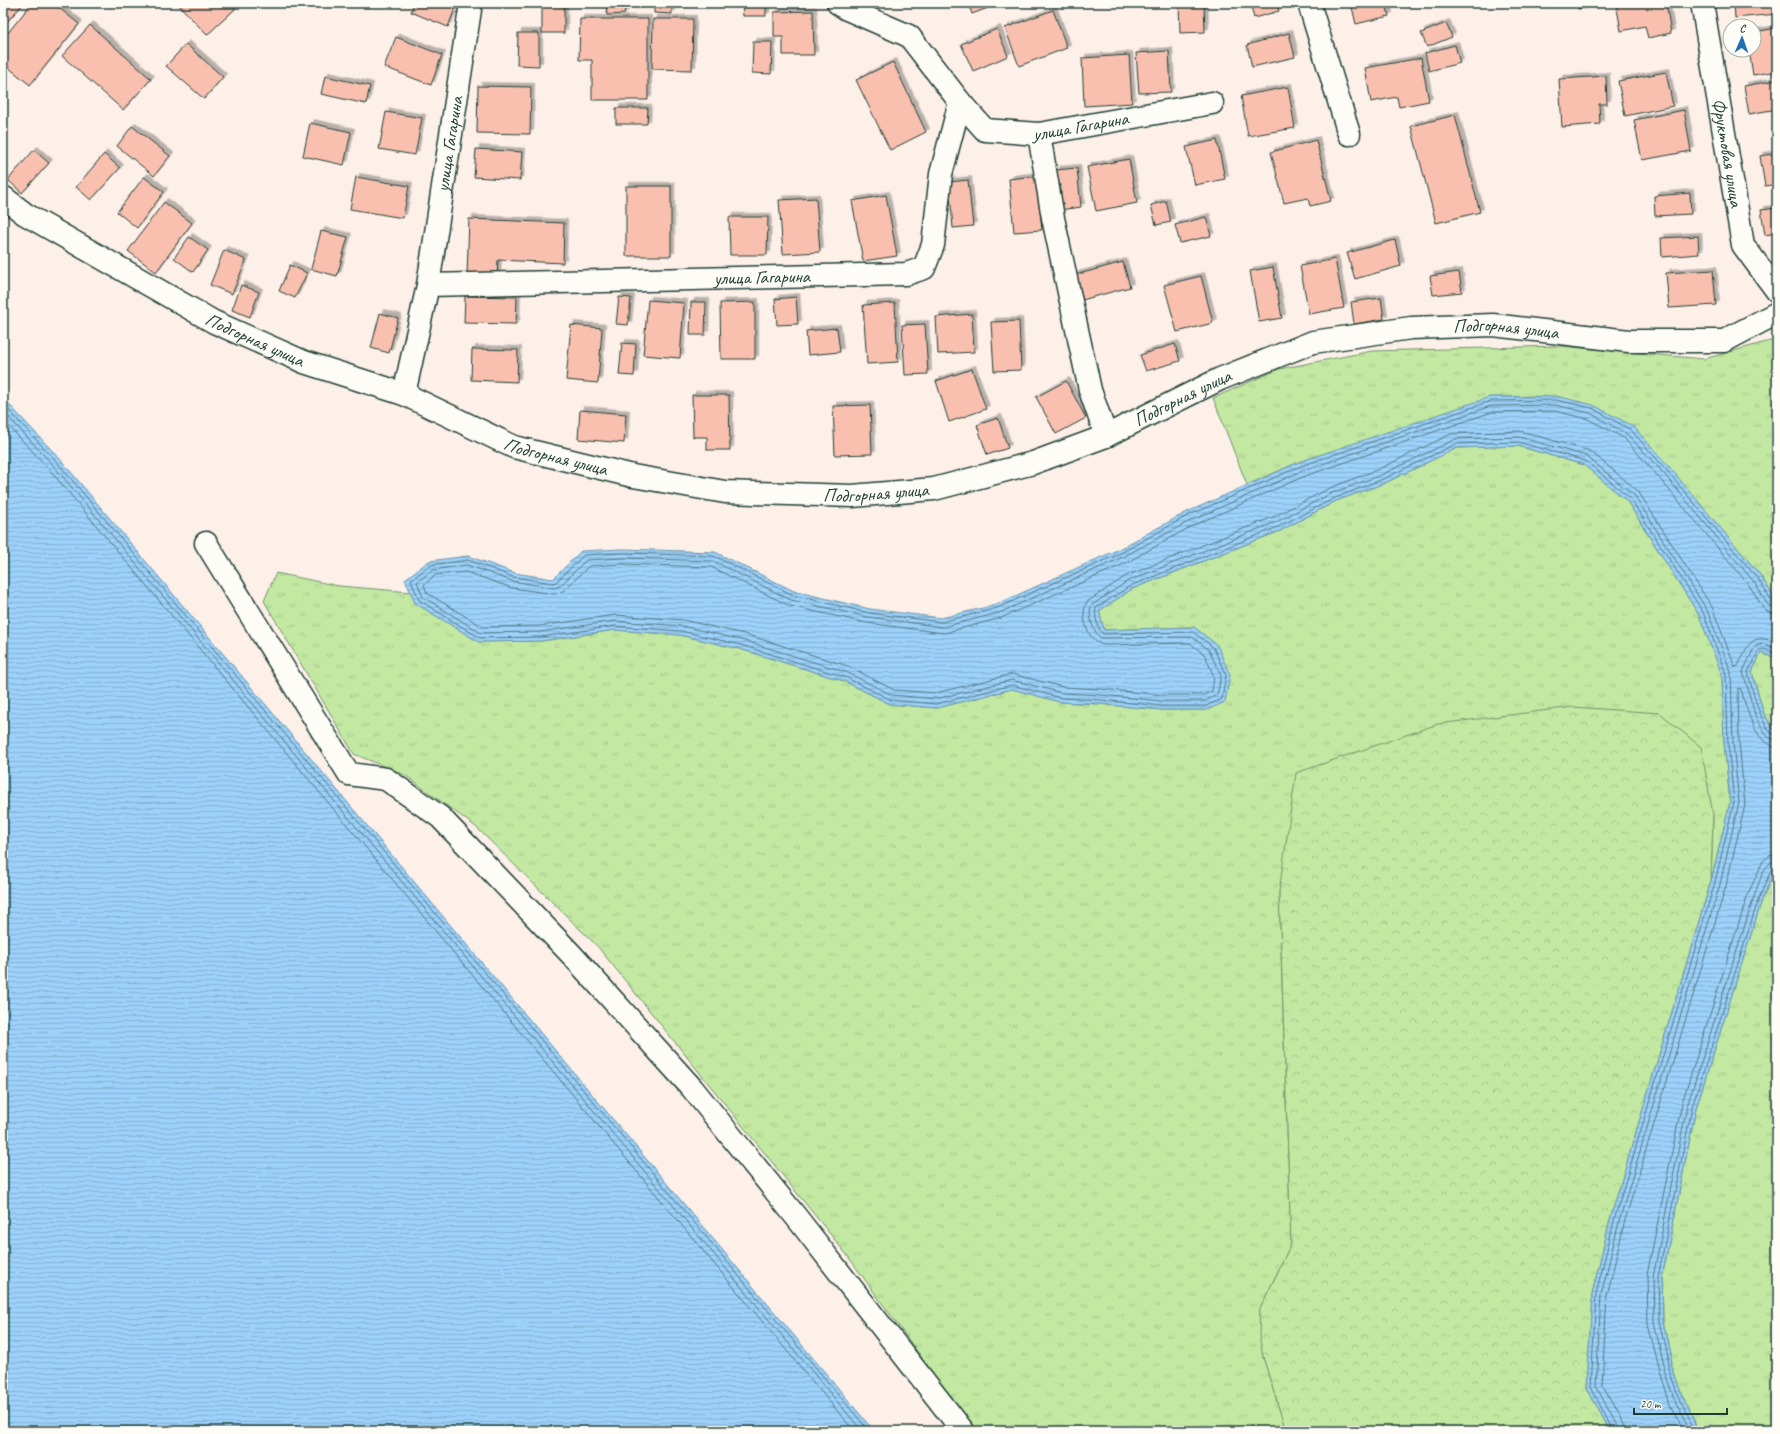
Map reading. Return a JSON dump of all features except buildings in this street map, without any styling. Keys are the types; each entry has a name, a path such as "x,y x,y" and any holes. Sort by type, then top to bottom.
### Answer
{"street":[{"name":"улица Гагарина","path":"404,394 428,285 471,3"},
{"name":"улица Гагарина","path":"838,3 847,9 909,36 960,102 985,130 1039,134 1212,103"},
{"path":"1309,3 1349,134"},
{"name":"Фруктовая улица","path":"1702,3 1743,245 1777,292"},
{"name":"улица Гагарина","path":"428,285 906,274 924,268 933,245 940,174 960,102"},
{"path":"1039,134 1053,218 1090,390 1106,436"},
{"name":"Подгорная улица","path":"3,197 25,214 214,322 304,362 404,394 514,447 633,476 725,492 852,496 934,489 1033,463 1106,436 1220,379 1313,342 1411,328 1493,325 1628,341 1724,341 1777,313"},
{"path":"206,543 349,774 386,780 440,817 571,954 697,1094 797,1218 962,1431"}],"green space":[{"path":"1777,339 1777,602 1761,576 1633,426 1381,435 1299,462 1247,485 1213,398 1279,369 1372,351 1560,346 1704,359"},
{"path":"1518,446 1584,465 1627,501 1699,615 1722,675 1724,743 1730,802 1711,881 1713,815 1279,892 1291,1244 1260,1309 1263,1357 1286,1431 975,1431 847,1255 598,947 476,827 405,775 354,754 264,601 276,573 339,586 411,592 415,603 479,642 541,641 615,630 680,635 740,649 844,681 890,704 937,708 1012,689 1060,702 1162,710 1207,710 1194,627 1104,630 1099,611 1132,589 1280,531 1336,501 1385,483 1457,448"},
{"path":"1761,653 1777,658 1777,734 1764,714 1752,672"},
{"path":"1573,707 1660,713 1701,747 1713,815 1711,881 1611,1216 1592,1294 1587,1388 1610,1431 1286,1431 1263,1357 1259,1334 1260,1309 1291,1244 1279,892 1296,773 1438,724"},
{"path":"1777,865 1777,1431 1702,1431 1684,1401 1672,1362 1663,1321 1662,1278 1696,1108 1762,900"}],"water":[{"path":"1556,396 1593,405 1633,426 1761,576 1777,602 1777,658 1761,653 1752,672 1764,714 1777,734 1777,865 1762,900 1696,1108 1662,1278 1663,1321 1672,1362 1684,1401 1702,1431 1610,1431 1587,1388 1592,1294 1611,1216 1711,881 1730,802 1724,743 1722,675 1699,615 1627,501 1584,465 1518,446 1457,448 1385,483 1336,501 1280,531 1132,589 1099,611 1104,630 1194,627 1217,645 1230,675 1225,702 1207,710 1162,710 1060,702 1012,689 937,708 890,704 844,681 740,649 680,635 615,630 541,641 479,642 415,603 405,579 429,561 468,556 515,573 553,579 581,551 623,549 715,552 794,591 870,609 941,618 995,605 1117,550 1185,513 1299,462 1490,397"},
{"path":"3,398 60,459 874,1431 3,1431"}]}
